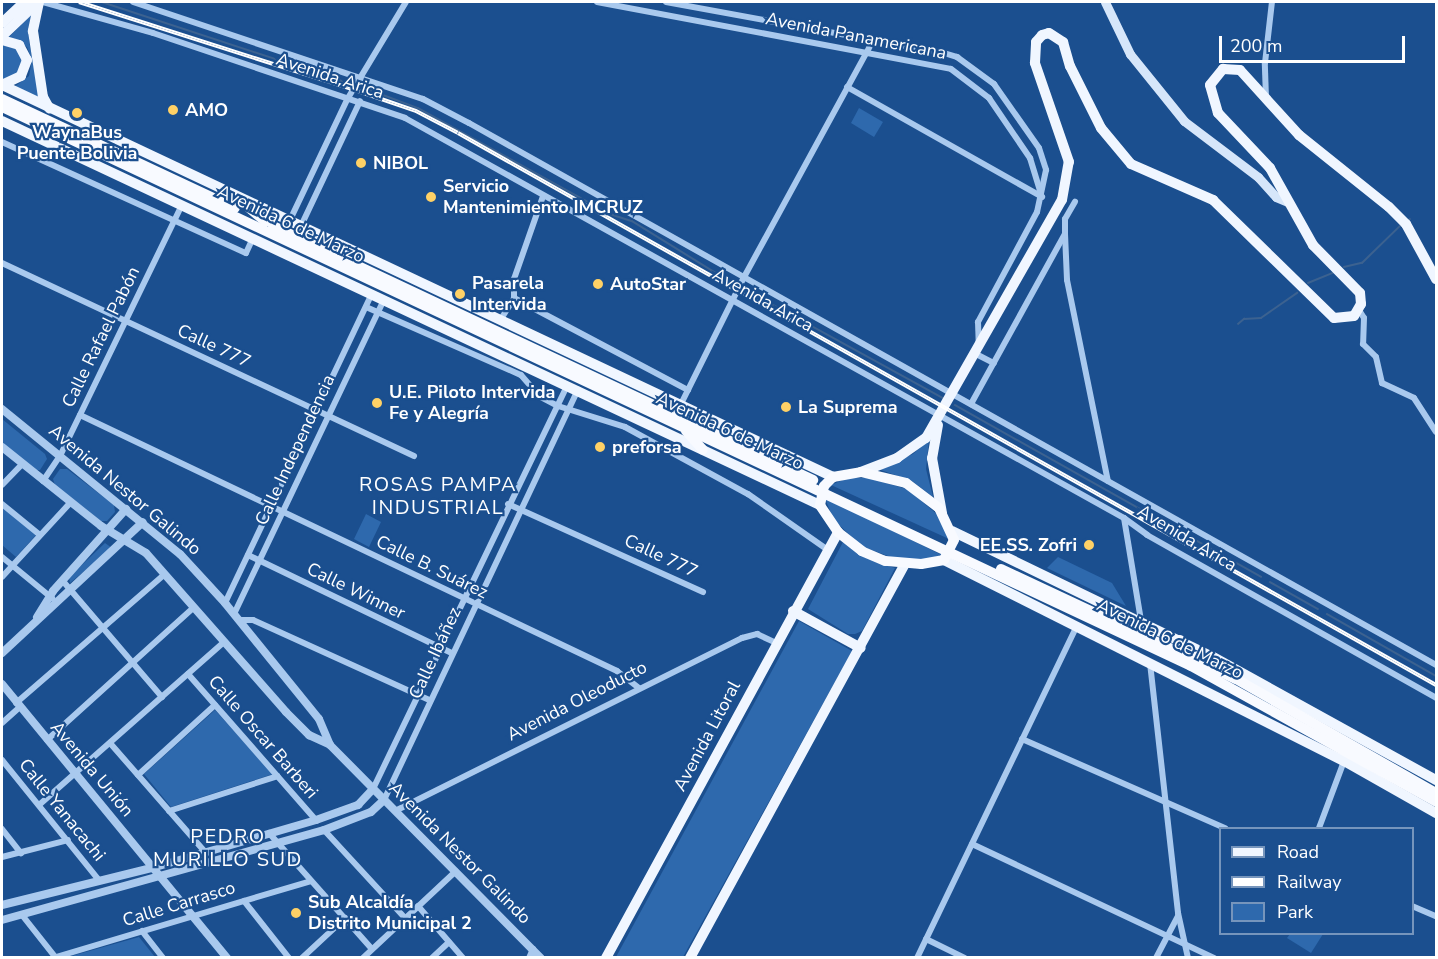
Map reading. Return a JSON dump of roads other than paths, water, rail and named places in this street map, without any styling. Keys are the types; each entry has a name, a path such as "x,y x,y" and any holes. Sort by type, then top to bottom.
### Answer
{"highway":[{"name":"Avenida 6 de Marzo","path":"2,99 266,222 823,489 948,553 1191,666 1437,802"},
{"name":"Avenida 6 de Marzo","path":"2,107 682,426 823,489"},
{"path":"235,195 266,222"},
{"path":"682,426 703,450"},
{"path":"861,472 906,483 942,513 952,531 948,553 905,564 885,561 862,551 838,532 820,505 823,489 833,477 861,472"},
{"name":"Avenida 6 de Marzo","path":"948,553 1199,661 1437,793"},
{"path":"1180,640 1199,661"}],"main road":[{"path":"2,22 21,5 38,2"},
{"path":"2,36 38,2"},
{"path":"38,2 33,31 43,98 49,108"},
{"path":"1105,2 1130,54 1184,121 1258,177 1276,197 1288,202"},
{"path":"861,472 910,451 941,416 1056,212 1069,176 1066,148 1035,63 1036,42 1049,33 1063,42 1070,66 1101,128 1131,164 1213,200 1329,315 1348,319 1359,310 1360,293 1313,245 1270,168 1218,112 1211,98 1211,80 1223,69 1240,70 1299,135 1406,224 1437,279"},
{"path":"2,40 19,45 27,60 21,76 2,85"},
{"name":"Avenida 6 de Marzo","path":"2,85 833,477"},
{"name":"Avenida 6 de Marzo","path":"2,123 384,299 820,505"},
{"path":"941,416 932,458 942,513"},
{"name":"Avenida 6 de Marzo","path":"952,531 1180,640 1437,780"},
{"name":"Avenida Litoral","path":"606,957 838,532"},
{"name":"Avenida 6 de Marzo","path":"948,553 1077,626 1344,760 1437,813"},
{"path":"690,957 905,564"},
{"path":"793,611 861,648"}],"street":[{"name":"Avenida Arica","path":"38,2 153,33 405,118 941,416 1124,519 1147,536 1437,698"},
{"name":"Avenida Arica","path":"133,2 423,99 470,123 743,279 1437,665"},
{"path":"290,220 348,98 406,2"},
{"name":"Avenida Panamericana","path":"597,2 951,69 980,88 1030,158 1042,197"},
{"path":"634,9 636,2"},
{"name":"Avenida Panamericana","path":"666,2 957,57 994,84 1039,148 1046,170 1042,197 978,322 978,352"},
{"path":"1265,99 1272,2"},
{"path":"680,18 682,5"},
{"path":"723,26 726,12"},
{"path":"789,39 792,24"},
{"path":"681,404 743,279 873,41"},
{"path":"847,87 1042,197"},
{"path":"301,226 360,101"},
{"path":"2,142 246,254 253,238"},
{"path":"501,319 514,298 514,279 543,196"},
{"path":"1075,202 1065,219 1066,280 1108,481"},
{"name":"Calle Rafael Pabón","path":"43,481 60,456 182,205"},
{"path":"970,404 1065,234"},
{"name":"Calle 777","path":"2,263 414,456"},
{"name":"Calle Independencia","path":"225,603 372,294"},
{"path":"514,298 688,390"},
{"name":"Calle Independencia","path":"236,617 259,561 384,299"},
{"path":"366,307 521,375 539,396 568,411 626,427 748,494 828,550"},
{"path":"1359,310 1364,318 1363,344 1376,357 1382,383 1414,398 1437,432"},
{"path":"978,352 994,363"},
{"name":"Calle Ibáñez","path":"373,789 508,504 558,406 573,388"},
{"name":"Calle Ibáñez","path":"384,800 520,507 568,411 573,388"},
{"name":"Avenida Nestor Galindo","path":"2,409 180,554 225,603 319,719 330,746"},
{"name":"Calle B. Suárez","path":"80,415 617,671 639,688"},
{"name":"Avenida Nestor Galindo","path":"2,447 108,531 126,539 146,553 309,735 330,746 456,871 531,953 541,957"},
{"path":"2,485 22,464"},
{"path":"2,577 70,503"},
{"path":"2,504 40,535"},
{"name":"Calle 777","path":"508,504 520,507 703,592"},
{"path":"34,622 49,596 62,580 126,509"},
{"path":"1124,519 1141,621"},
{"path":"2,652 71,592 143,522"},
{"name":"Calle Winner","path":"248,555 452,653"},
{"path":"2,557 58,603"},
{"path":"2,723 18,705 165,574"},
{"path":"62,580 162,697"},
{"path":"46,740 194,607"},
{"path":"236,617 253,620 429,700"},
{"path":"917,957 1077,626"},
{"name":"Avenida Oleoducto","path":"395,811 742,638 757,634 776,643"},
{"path":"39,805 224,642"},
{"path":"1150,662 1178,916 1188,957"},
{"name":"Calle Oscar Barberi","path":"188,674 315,820"},
{"name":"Avenida Unión","path":"2,684 227,957"},
{"path":"138,775 215,705"},
{"path":"1022,739 1223,827"},
{"path":"110,743 205,852"},
{"name":"Calle Yanacachi","path":"2,760 99,880"},
{"path":"1319,827 1344,760"},
{"path":"170,811 278,776"},
{"path":"2,905 152,868 315,820 358,805 373,789"},
{"path":"2,920 161,878 324,830 371,812 384,800"},
{"path":"2,829 21,853"},
{"path":"324,830 405,918"},
{"path":"269,833 276,844 372,949"},
{"path":"2,857 68,840"},
{"path":"972,844 1214,957"},
{"path":"363,957 456,871"},
{"name":"Calle Carrasco","path":"56,957 311,881"},
{"path":"244,901 288,957"},
{"path":"418,906 463,957"},
{"path":"1414,906 1437,916"},
{"path":"22,915 56,957"},
{"path":"1156,957 1165,935 1178,916"},
{"path":"302,957 345,918"},
{"path":"142,931 163,957"},
{"path":"926,939 964,957"},
{"path":"432,957 449,942"}],"waterway":[{"path":"102,2 352,84"},
{"path":"370,90 418,108 610,214 632,221 734,284"},
{"path":"1344,267 1362,263 1400,226"},
{"path":"1308,283 1333,273"},
{"path":"746,290 943,398"},
{"path":"1238,324 1244,319 1261,318 1297,293"},
{"path":"955,405 1261,577"},
{"path":"1270,582 1318,609"},
{"path":"1327,614 1436,676"}],"railway":[{"path":"79,2 416,111 1436,685"}],"place":[{"name":"AMO","path":"173,110"},
{"name":"WaynaBus Puente Bolivia","path":"77,113"},
{"name":"NIBOL","path":"361,163"},
{"name":"Servicio Mantenimiento IMCRUZ","path":"431,197"},
{"name":"AutoStar","path":"598,284"},
{"name":"Pasarela Intervida","path":"460,294"},
{"name":"U.E. Piloto Intervida Fe y Alegría","path":"377,403"},
{"name":"La Suprema","path":"786,407"},
{"name":"preforsa","path":"600,447"},
{"name":"EE.SS. Zofri","path":"1089,545"},
{"name":"Sub Alcaldía Distrito Municipal 2","path":"296,913"}],"district":[{"name":"ROSAS PAMPA INDUSTRIAL","path":"438,496"},
{"name":"PEDRO MURILLO SUD","path":"228,848"}]}
